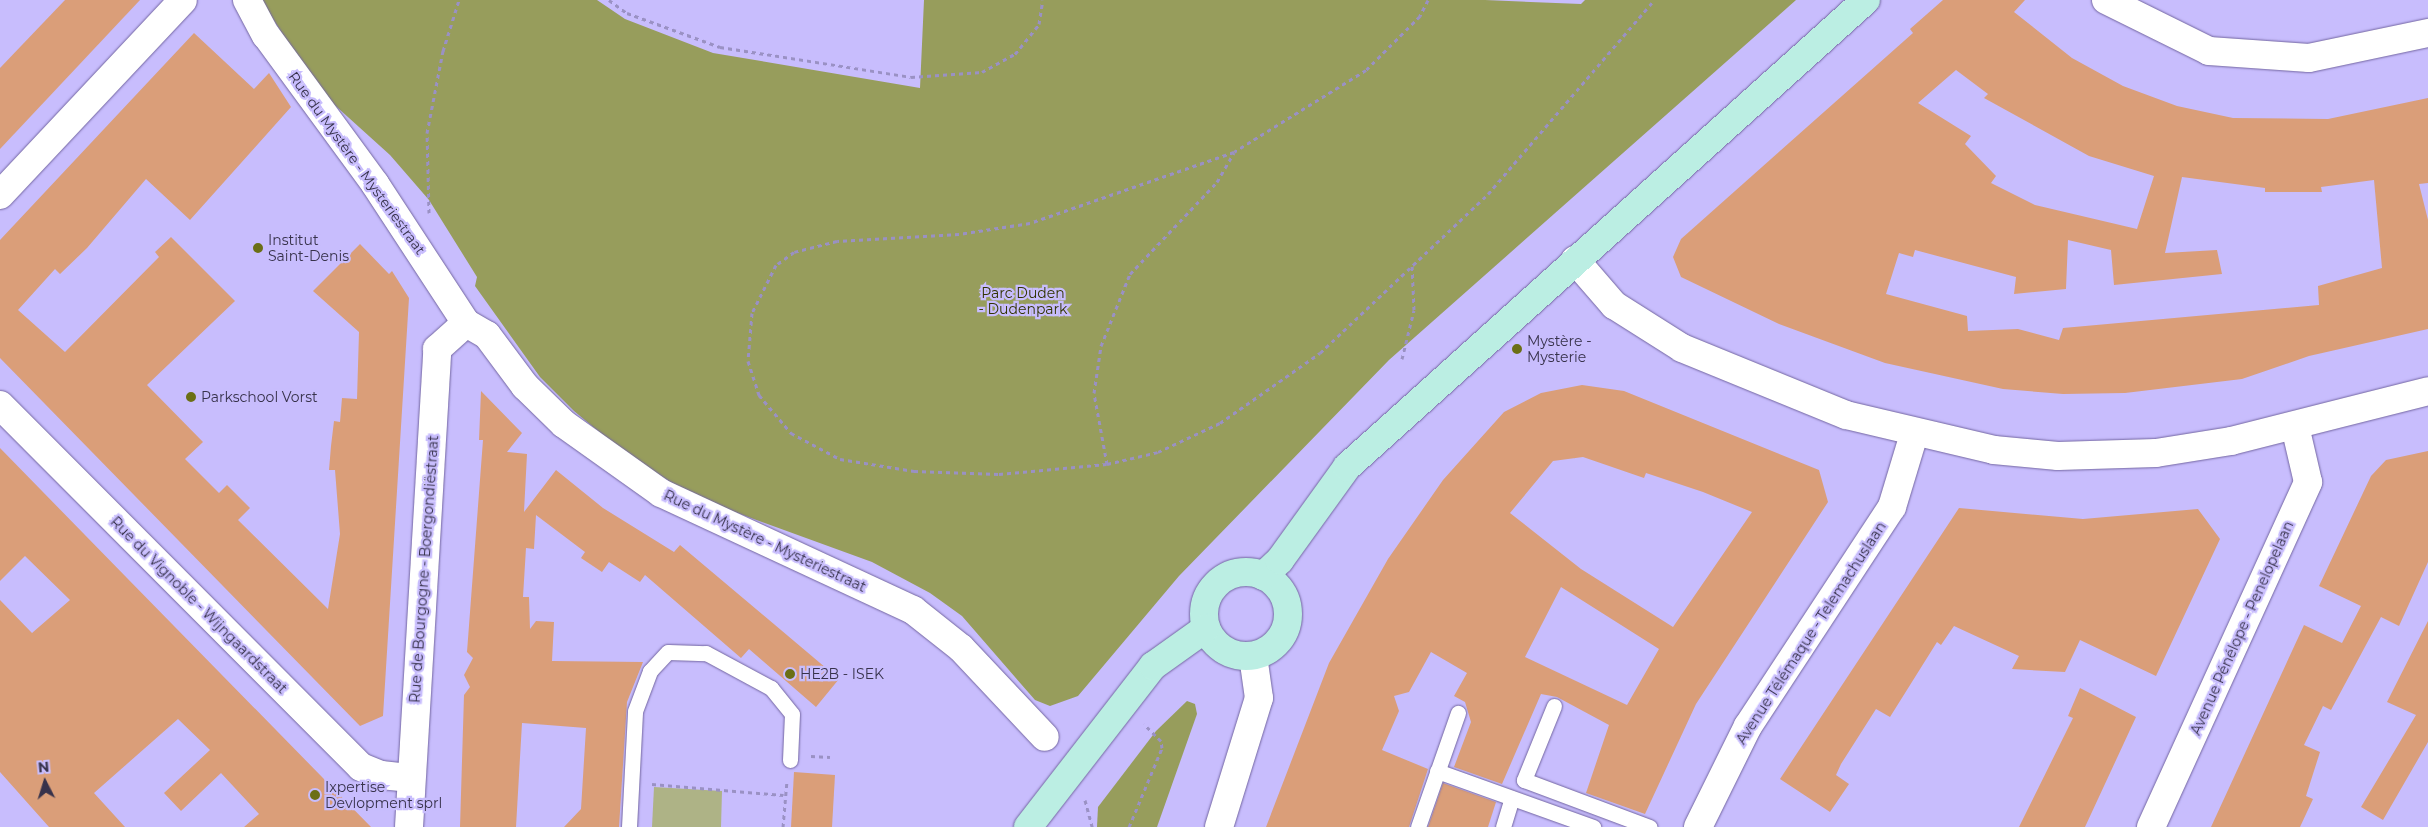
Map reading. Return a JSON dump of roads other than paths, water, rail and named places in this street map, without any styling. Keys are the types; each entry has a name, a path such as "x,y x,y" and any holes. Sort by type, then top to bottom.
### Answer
{"street":[{"path":"0,195 183,0"},
{"name":"Rue du Mystère - Mysteriestraat","path":"247,0 266,35 419,249 466,323 487,335 525,386 564,424 618,467 725,525 830,568 914,610 962,648 1045,737"},
{"path":"1263,576 1280,560 1347,468 1575,260 1866,0"},
{"path":"2106,0 2209,51 2309,58 2428,33"},
{"path":"1575,260 1614,305 1638,324 1682,348 1812,403 1914,434 1994,450 2058,456 2156,453 2295,426 2428,392"},
{"name":"Rue de Bourgogne - Boergondiëstraat","path":"409,827 437,349 466,323"},
{"name":"Rue du Vignoble - Wijngaardstraat","path":"0,405 361,768 381,775 412,778"},
{"name":"Avenue Pénélope - Penelopelaan","path":"2151,827 2308,482 2295,426"},
{"name":"Avenue Télémaque - Telemachuslaan","path":"1698,827 1748,726 1892,506 1914,434"},
{"path":"1248,572 1263,576 1281,591 1288,620 1274,646 1253,656 1220,647 1206,628 1204,612 1218,583 1248,572"},
{"path":"1028,827 1120,704 1153,666 1206,628"},
{"path":"1219,827 1260,698 1253,656"}],"lane":[{"path":"629,827 635,711 641,688 668,652 706,653 771,688 792,714 790,760"},
{"path":"1554,706 1524,780 1650,827"},
{"path":"1418,827 1458,713"},
{"path":"1437,771 1593,827"},
{"path":"1504,827 1512,798"}],"place":[{"name":"Institut Saint-Denis","path":"258,248"},
{"name":"Mystère - Mysterie","path":"1517,349"},
{"name":"Parkschool Vorst","path":"191,397"},
{"name":"HE2B - ISEK","path":"790,674"},
{"name":"Ixpertise Devlopment sprl","path":"315,795"}],"park label":[{"name":"Parc Duden - Dudenpark","path":"1023,302"}]}
